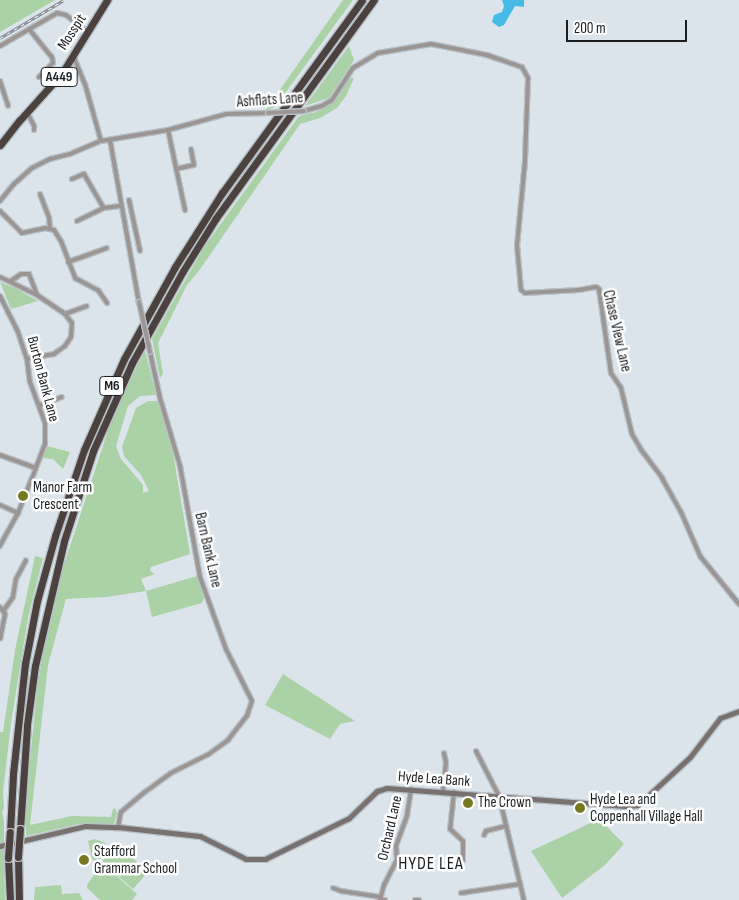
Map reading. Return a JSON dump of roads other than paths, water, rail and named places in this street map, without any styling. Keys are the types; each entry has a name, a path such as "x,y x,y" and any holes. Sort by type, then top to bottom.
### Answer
{"highway":[{"name":"Mosspit","path":"0,145 58,78 107,0"},
{"name":"M6","path":"10,900 8,858 17,730 25,664 37,601 55,536 92,432 124,359 175,267 222,193 362,0"},
{"name":"M6","path":"19,900 18,857 27,725 35,666 64,541 97,442 132,363 182,271 216,218 374,0"}],"street":[{"path":"0,46 28,29 60,14 66,15 88,33"},
{"path":"28,29 52,57 53,63 39,77"},
{"name":"Ashflats Lane","path":"0,201 14,184 32,168 50,159 70,154 101,141 168,130 226,114 304,111 322,106 332,100 352,68 378,53 432,44 487,55 522,67 528,78"},
{"path":"73,55 85,84 101,141"},
{"name":"Chase View Lane","path":"528,78 525,161 518,244 521,290 525,292 579,290 596,287 599,289 611,373 621,388 632,434 662,478 681,512 700,556 739,604"},
{"path":"0,81 8,106"},
{"path":"28,112 34,130"},
{"path":"168,130 185,210"},
{"name":"Barn Bank Lane","path":"110,140 121,212 139,302 160,398 180,466 200,577 226,649 252,701 247,716 228,740 208,754 171,773 145,792 121,812 118,826"},
{"path":"176,169 194,165 191,149"},
{"path":"72,179 84,174 104,208"},
{"path":"40,194 49,218 50,228"},
{"path":"129,200 140,251"},
{"path":"77,220 104,208 120,206"},
{"path":"121,212 130,210"},
{"path":"0,211 22,233 50,228 58,234 75,278 98,290 107,304"},
{"path":"80,212 83,218"},
{"path":"68,262 107,248"},
{"path":"11,281 20,274 30,274 37,295"},
{"path":"0,277 37,295 65,314 72,323 71,337 65,346 54,354 27,359"},
{"name":"Burton Bank Lane","path":"0,296 18,332 27,359 30,382 45,423 45,444 18,513 0,546"},
{"path":"65,314 87,306"},
{"path":"40,405 62,397"},
{"path":"0,454 36,468"},
{"path":"0,505 18,513"},
{"path":"0,639 2,609 13,597 16,579 26,560"},
{"name":"Hyde Lea Bank","path":"0,846 85,826 118,826 200,836 246,859 265,859 349,818 377,791 387,788 628,806 638,805 690,757 720,718 739,711"},
{"path":"476,751 499,796 524,900"},
{"path":"443,791 446,762 444,753"},
{"name":"Orchard Lane","path":"382,899 384,885 397,860 396,846 407,815 411,789"},
{"path":"454,792 450,829 463,841 463,860"},
{"path":"484,835 486,831 506,826"},
{"path":"461,893 520,884"},
{"path":"333,888 382,899"}],"water":[{"path":"502,0 524,0 524,7 515,6 504,25 499,27 492,22 494,15 502,12 504,6"}],"railway":[{"path":"0,38 64,0"}],"place":[{"name":"Manor Farm Crescent","path":"23,496"},
{"name":"The Crown","path":"468,803"},
{"name":"Hyde Lea and Coppenhall Village Hall","path":"580,808"},
{"name":"Stafford Grammar School","path":"84,860"}],"district":[{"name":"HYDE LEA","path":"431,864"}]}
